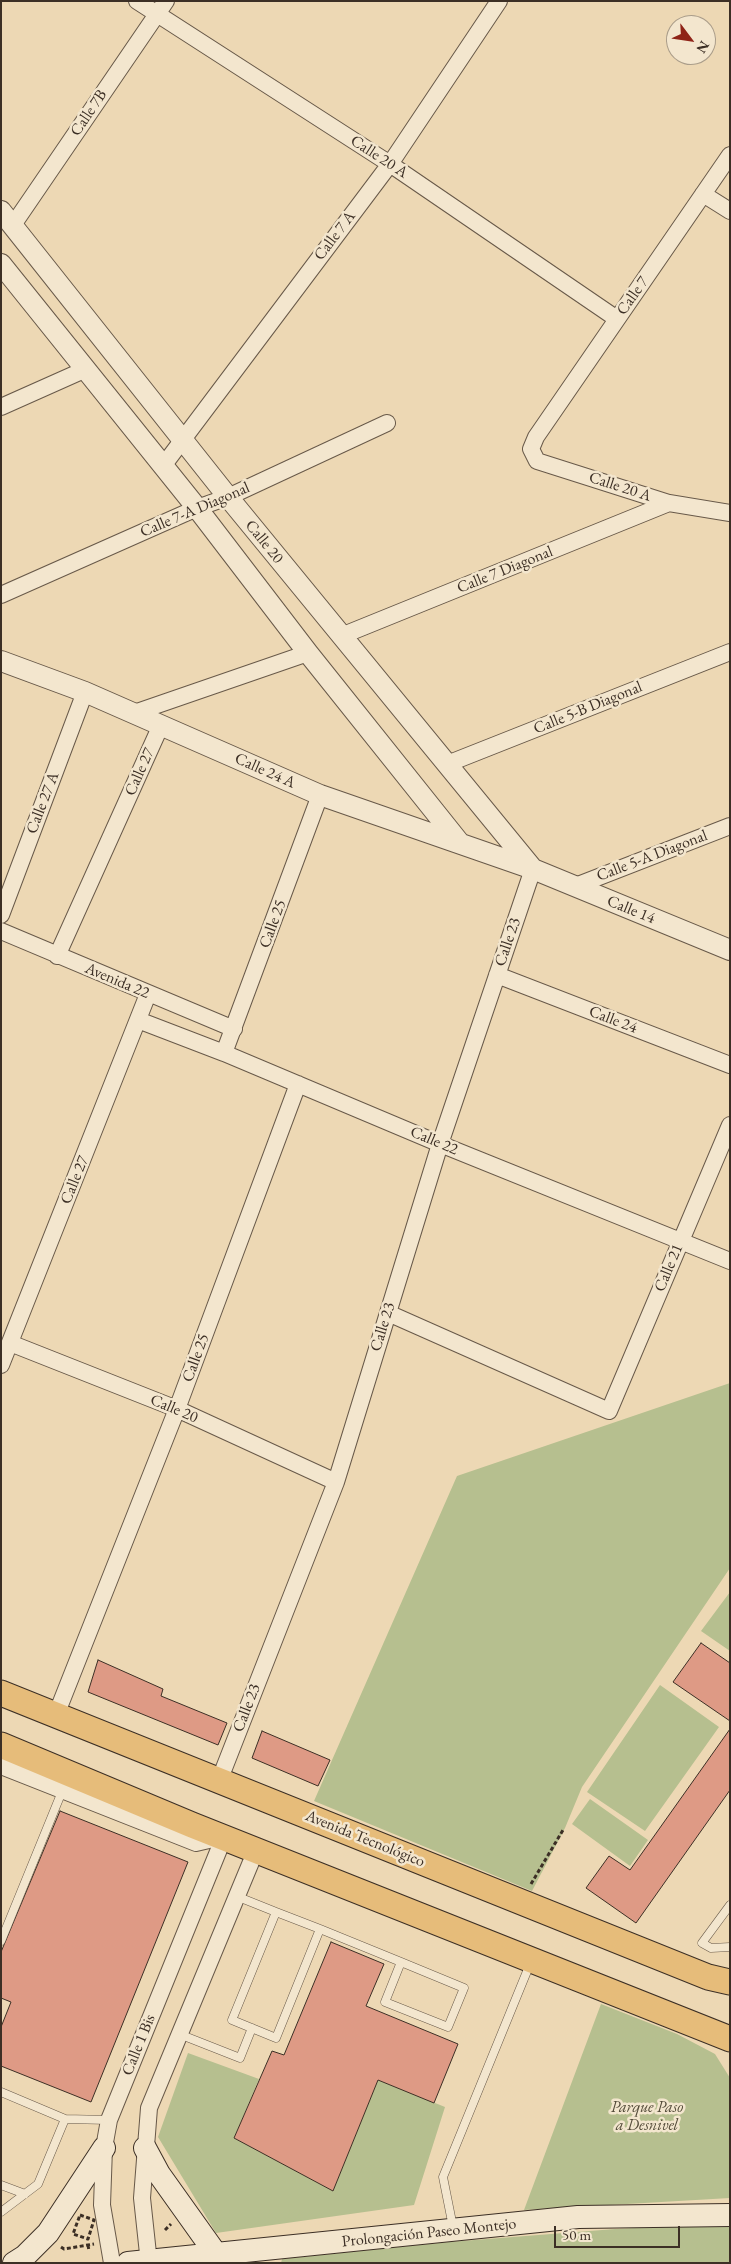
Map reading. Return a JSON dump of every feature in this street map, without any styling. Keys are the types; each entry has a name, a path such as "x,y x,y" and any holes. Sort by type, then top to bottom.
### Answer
{"main road":[{"name":"Avenida Tecnológico","path":"1,1693 708,1977 730,1982"},
{"path":"1,1745 66,1782 224,1837 730,2039"},
{"path":"14,2263 25,2256 48,2233 104,2148"},
{"path":"145,2148 159,2174 216,2254"},
{"name":"Prolongación Paseo Montejo","path":"142,2262 216,2254 268,2256 454,2230 578,2217 730,2215"}],"street":[{"name":"Calle 20 A","path":"137,1 161,8 617,319"},
{"name":"Calle 7 A","path":"163,466 390,164 499,1"},
{"name":"Calle 7B","path":"7,218 161,8"},
{"name":"Calle 7","path":"536,437 730,155"},
{"path":"703,194 730,211"},
{"name":"Calle 20","path":"7,218 228,497 533,869"},
{"name":"Calle 20","path":"1,264 84,370 197,508 308,653 459,842"},
{"path":"1,407 84,370"},
{"name":"Calle 7-A Diagonal","path":"1,595 197,508 228,497 387,423"},
{"name":"Calle 20 A","path":"536,437 531,450 537,461 669,503 730,513"},
{"name":"Calle 7 Diagonal","path":"341,636 669,503"},
{"name":"Calle 5-B Diagonal","path":"447,764 730,652"},
{"path":"134,713 308,653"},
{"name":"Calle 24 A","path":"1,661 86,692 320,795 533,869"},
{"name":"Calle 27 A","path":"1,915 86,692"},
{"name":"Calle 27","path":"58,956 161,725"},
{"name":"Calle 25","path":"224,1053 320,795"},
{"name":"Calle 5-A Diagonal","path":"573,887 730,826"},
{"name":"Calle 14","path":"533,869 730,950"},
{"name":"Calle 23","path":"219,1780 336,1482 440,1144 533,869"},
{"name":"Avenida 22","path":"1,931 234,1029"},
{"name":"Calle 24","path":"497,975 730,1065"},
{"name":"Calle 27","path":"1,1364 148,994"},
{"name":"Calle 22","path":"138,1020 224,1053 440,1144 730,1261"},
{"name":"Calle 25","path":"56,1715 177,1410 298,1084"},
{"name":"Calle 21","path":"388,1313 609,1411 730,1126"},
{"name":"Calle 20","path":"10,1343 177,1410 336,1482"},
{"path":"1,1766 66,1782"},
{"name":"Calle 1 Bis","path":"112,2263 102,2205 104,2148 108,2120 224,1837"},
{"name":"Calle 1 Bis","path":"142,2262 142,2198 149,2108 256,1850"}],"lane":[{"path":"1,1941 66,1782"},
{"path":"236,1896 401,1962 464,1988 448,2027 385,2002 401,1962"},
{"path":"730,1905 702,1943 711,1948 730,1946"},
{"path":"276,1912 232,2020 276,2038 320,1930"},
{"path":"454,2230 443,2177 532,1960"},
{"path":"179,2034 240,2058 252,2028"},
{"path":"1,2092 65,2119 108,2120"},
{"path":"1,2212 38,2184 65,2119"},
{"path":"1,2184 25,2194"}],"path":[{"path":"521,1902 563,1830"},
{"path":"80,2215 94,2220 88,2239 73,2234 80,2215"},
{"path":"56,2241 64,2249 98,2244 98,2239"},
{"path":"88,2245 89,2250"}],"green space":[{"path":"730,1383 730,1568 582,1787 565,1828 532,1891 314,1801 457,1476"},
{"path":"730,1592 730,1651 701,1631"},
{"path":"660,1685 719,1727 645,1831 587,1792"},
{"path":"590,1799 648,1840 630,1866 572,1824"},
{"name":"Parque Paso a Desnivel","path":"601,2004 677,2034 715,2054 730,2078 730,2198 524,2210"},
{"path":"188,2053 259,2079 234,2138 333,2191 378,2080 445,2107 414,2205 216,2233 158,2137"},
{"path":"730,2223 730,2263 281,2263 282,2259 449,2242 615,2229"}],"building":[{"path":"701,1643 730,1663 730,1721 673,1682"},
{"path":"98,1660 163,1689 161,1696 227,1723 218,1745 88,1692"},
{"path":"730,1729 730,1790 636,1923 586,1888 609,1856 630,1870"},
{"path":"262,1731 330,1760 318,1786 252,1758"},
{"path":"60,1811 188,1862 91,2102 1,2066 1,2027 11,2002 1,1998 1,1952"},
{"path":"331,1942 384,1964 366,2006 458,2044 434,2103 378,2080 333,2191 234,2138 272,2051 284,2055"}]}
